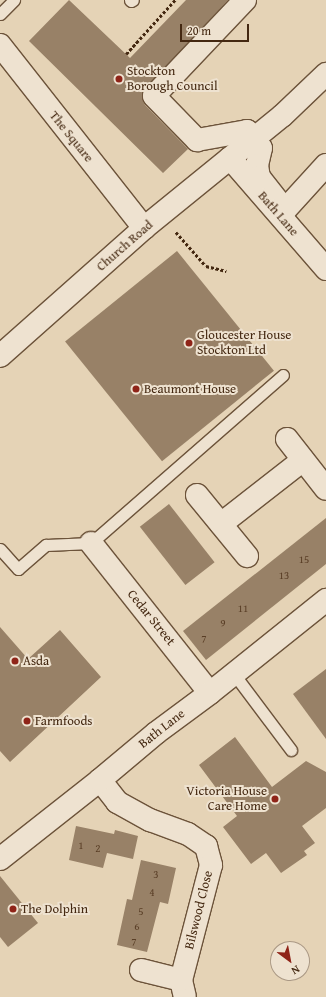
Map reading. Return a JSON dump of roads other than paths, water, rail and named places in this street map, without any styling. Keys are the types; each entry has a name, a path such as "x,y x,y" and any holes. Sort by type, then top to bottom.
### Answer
{"street":[{"path":"245,0 154,96 197,140 247,131 261,148 256,165 259,177 285,210 326,165"},
{"name":"The Square","path":"0,45 144,228"},
{"name":"Church Road","path":"0,356 144,228 254,139 326,74"},
{"name":"Bath Lane","path":"230,158 326,270"},
{"path":"287,440 326,488"},
{"path":"221,524 303,460"},
{"path":"197,495 247,556"},
{"name":"Cedar Street","path":"91,543 210,692"},
{"name":"Bath Lane","path":"0,859 100,780 156,733 234,674 326,600"},
{"name":"Bilswood Close","path":"100,780 117,802 150,820 188,834 206,846 211,865 183,989 141,970"}],"lane":[{"path":"0,14 14,0"},
{"path":"0,549 18,570 46,545 91,543 283,375"},
{"path":"234,674 291,750"}],"place":[{"name":"Stockton Borough Council","path":"119,79"},
{"name":"Gloucester House Stockton Ltd","path":"189,343"},
{"name":"Beaumont House","path":"136,389"},
{"name":"Asda","path":"15,661"},
{"name":"Farmfoods","path":"27,721"},
{"name":"Victoria House Care Home","path":"275,799"},
{"name":"The Dolphin","path":"13,909"}]}
